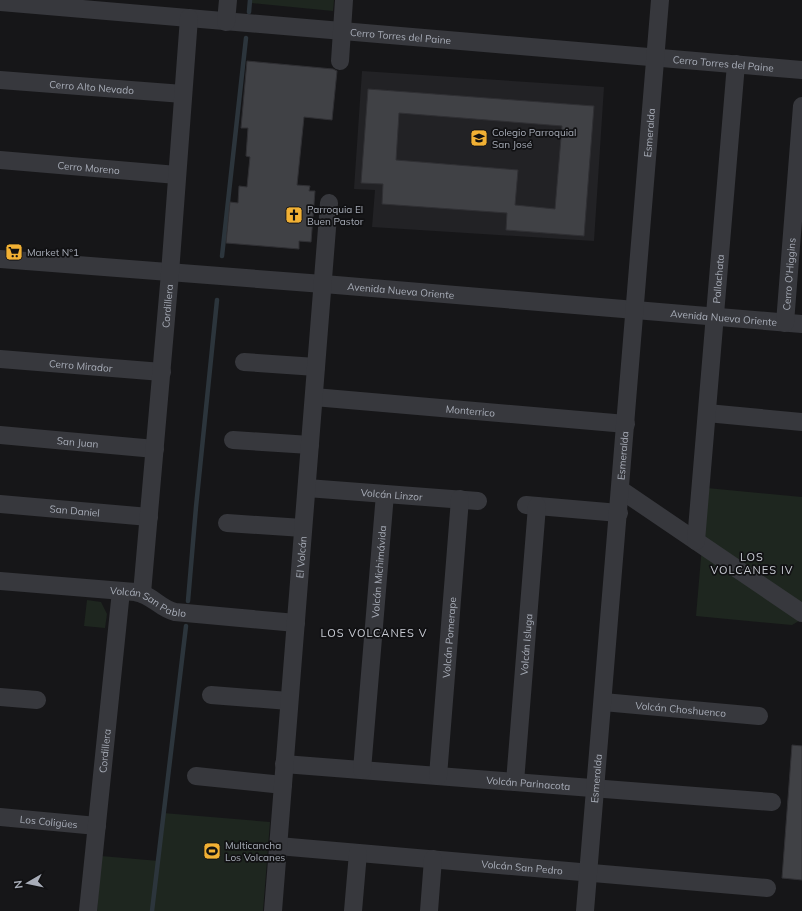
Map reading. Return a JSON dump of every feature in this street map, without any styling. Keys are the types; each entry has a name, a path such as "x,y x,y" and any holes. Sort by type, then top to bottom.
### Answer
{"street":[{"path":"226,22 228,0"},
{"path":"340,61 344,0"},
{"name":"Esmeralda","path":"586,911 636,311 660,0"},
{"name":"Cerro Torres del Paine","path":"0,2 802,70"},
{"name":"Cordillera","path":"142,593 162,372 189,18"},
{"name":"Pallachata","path":"696,541 736,64"},
{"name":"Cerro Alto Nevado","path":"0,80 183,94"},
{"name":"Cerro O'Higgins","path":"794,324 802,106"},
{"name":"Cerro Moreno","path":"0,160 178,175"},
{"name":"El Volcán","path":"272,911 329,203"},
{"name":"Avenida Nueva Oriente","path":"0,259 323,284 794,324"},
{"name":"Cerro Mirador","path":"0,359 162,372"},
{"path":"244,362 316,367"},
{"name":"Monterrico","path":"314,397 626,424"},
{"path":"707,413 802,422"},
{"name":"San Juan","path":"0,435 155,449"},
{"path":"233,440 310,445"},
{"name":"Volcán Linzor","path":"307,488 469,500"},
{"path":"621,490 802,613"},
{"name":"Volcán Michimávida","path":"362,770 385,494"},
{"name":"Volcán Pomerape","path":"438,776 469,500"},
{"name":"San Daniel","path":"0,504 149,517"},
{"name":"Volcán Isluga","path":"515,782 531,506 619,513"},
{"path":"227,523 304,528"},
{"name":"Volcán San Pablo","path":"0,581 121,590 142,593 152,598 164,608 175,612 296,623"},
{"name":"Cordillera","path":"88,911 121,590"},
{"path":"211,695 289,701"},
{"path":"0,697 37,700"},
{"name":"Volcán Choshuenco","path":"603,702 759,716"},
{"name":"Volcán Parinacota","path":"284,764 772,802"},
{"path":"196,776 283,785"},
{"name":"Los Coligües","path":"0,817 97,826"},
{"name":"Volcán San Pedro","path":"278,846 768,888"},
{"path":"353,911 358,853"},
{"path":"429,911 434,859"}],"shaded area":[{"path":"251,0 334,0 333,11 251,3"},
{"name":"Colegio Parroquial San José","path":"362,71 604,87 594,241 372,227 375,190 354,189"},
{"path":"707,488 802,497 802,619 792,625 696,616"},
{"path":"87,600 101,602 107,614 105,628 84,626"},
{"path":"163,813 270,822 263,911 97,911 101,856 159,861"}],"building":[{"path":"247,61 333,69 337,71 332,120 304,117 297,185 310,186 309,191 315,191 311,242 299,241 299,249 226,243 230,202 238,203 239,186 247,187 250,157 246,156 248,128 241,128"},
{"path":"368,89 594,106 584,236 506,230 507,213 382,204 383,184 361,183","holes":["399,113 562,126 555,209 515,205 518,170 396,160"]},
{"path":"792,745 802,746 802,880 782,878"}],"waterway":[{"path":"249,12 250,0"},
{"path":"222,256 246,38"},
{"path":"188,601 217,300"},
{"path":"152,911 186,626"}],"place":[{"name":"Colegio Parroquial San José","path":"479,138"},
{"name":"Parroquia El Buen Pastor","path":"294,215"},
{"name":"Market N°1","path":"14,252"},
{"name":"Multicancha Los Volcanes","path":"212,851"}],"district":[{"name":"LOS VOLCANES IV","path":"752,563"},
{"name":"LOS VOLCANES V","path":"374,633"}]}
